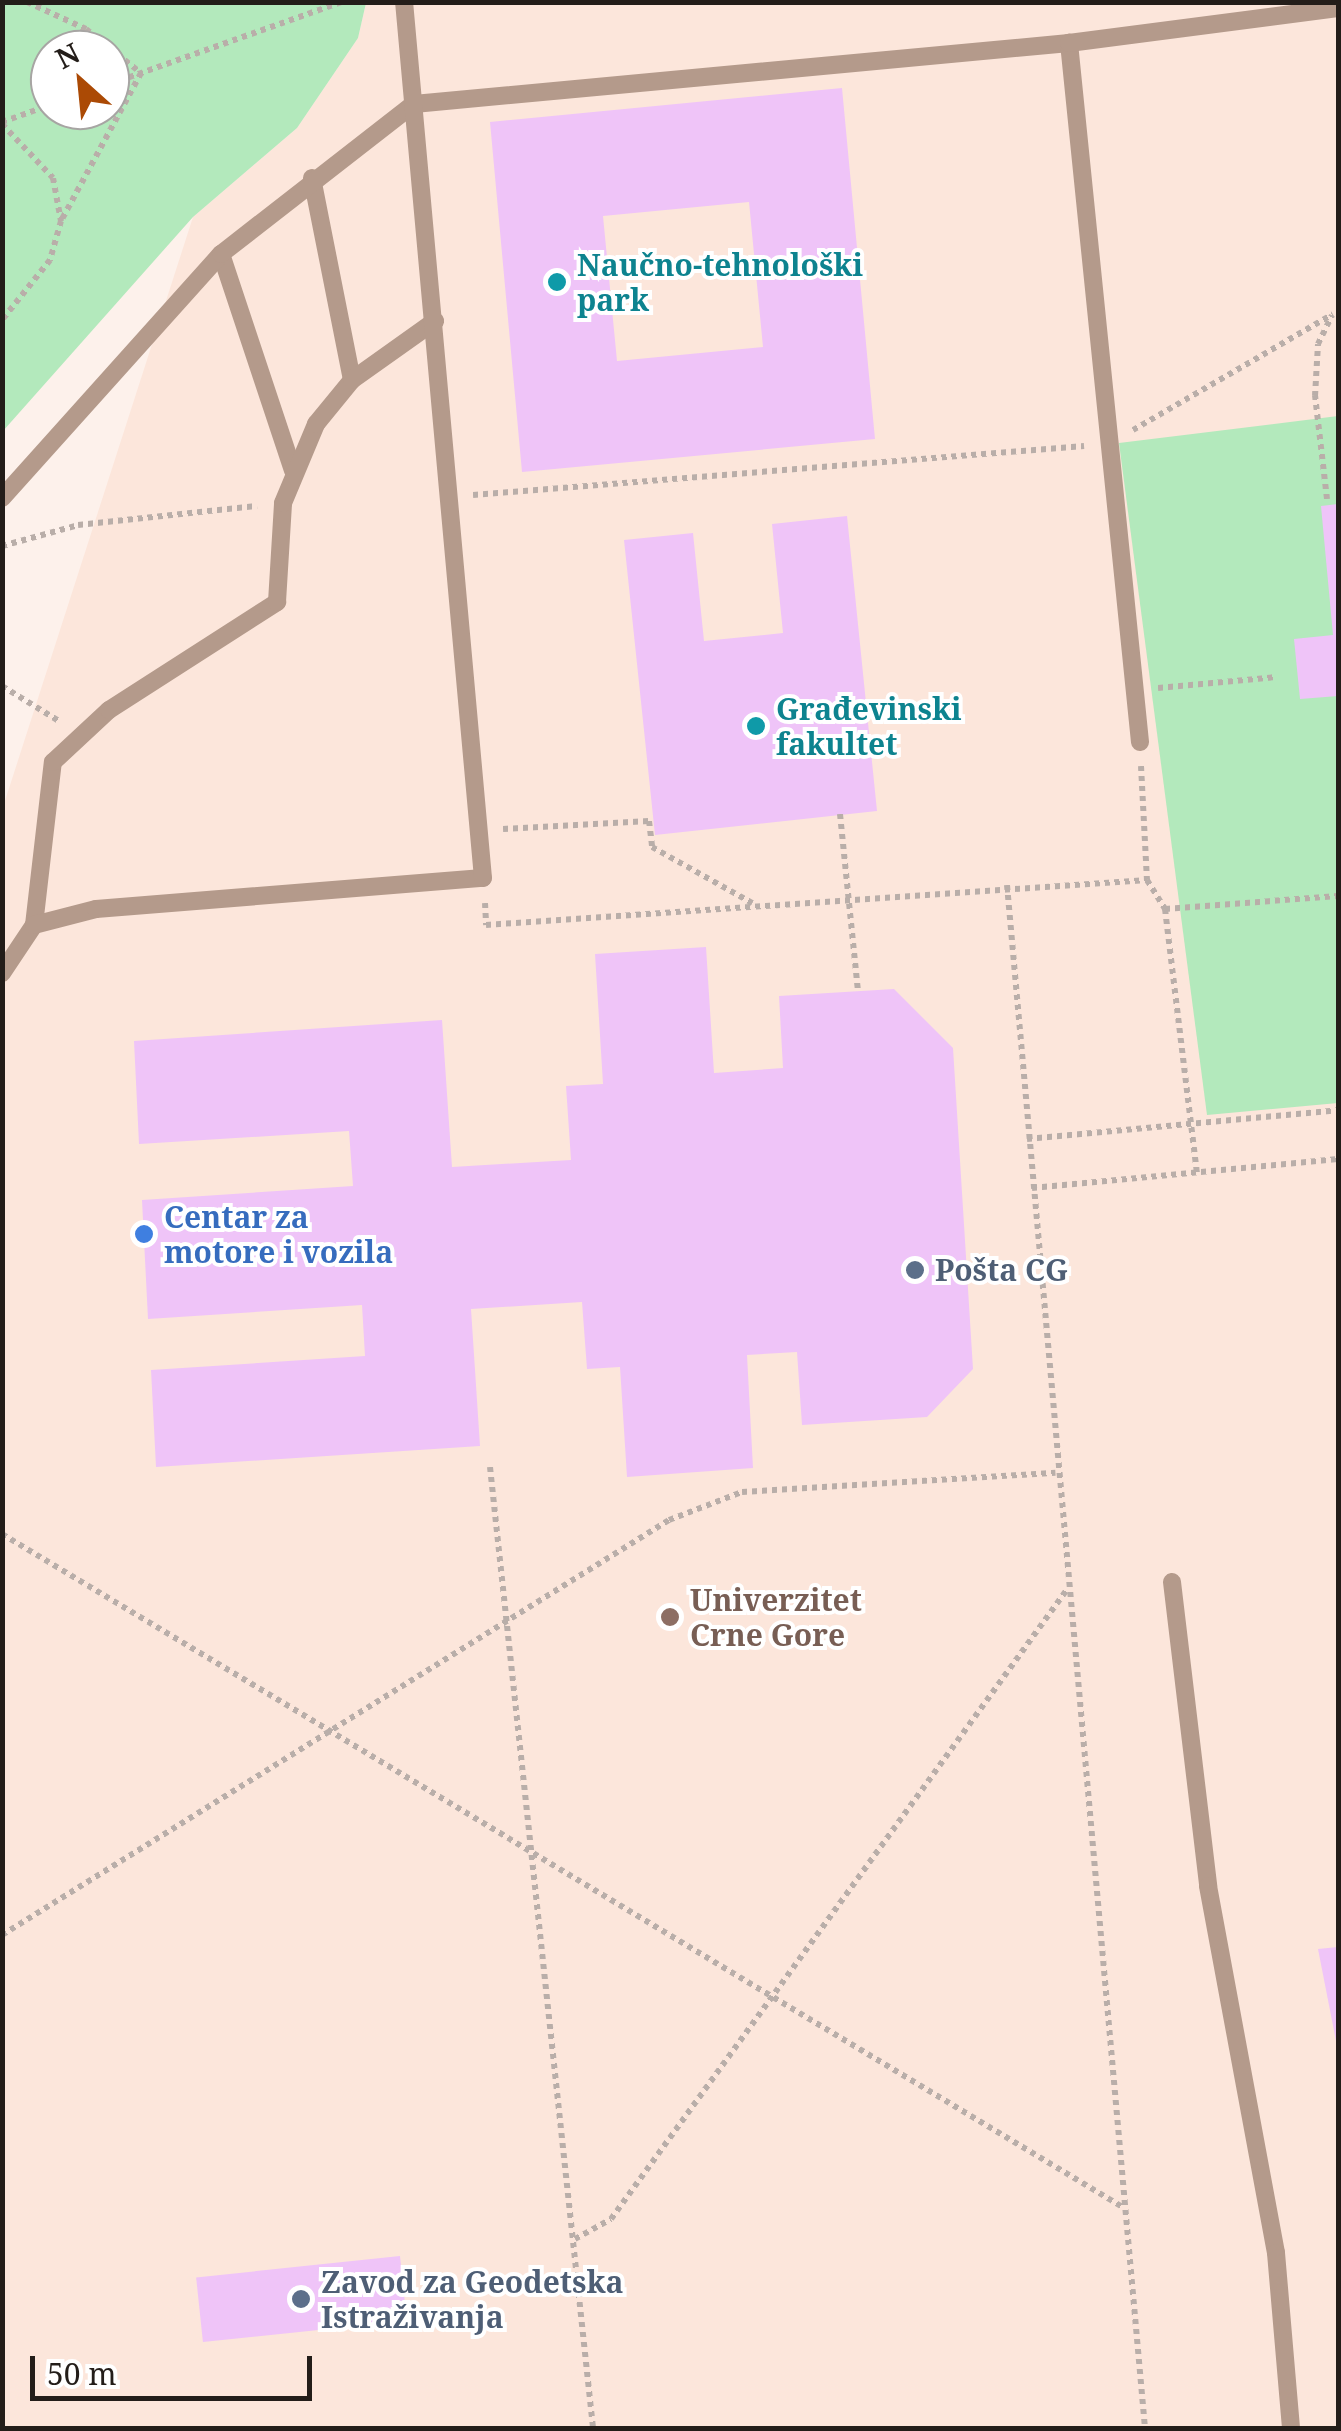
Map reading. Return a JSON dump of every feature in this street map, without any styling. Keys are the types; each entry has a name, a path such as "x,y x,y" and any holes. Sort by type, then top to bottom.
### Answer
{"lane":[{"path":"34,925 96,909 483,878 452,496 404,2"},
{"path":"2,498 221,254 312,178 414,104 1070,42 1338,8"},
{"path":"1070,42 1140,742"},
{"path":"312,178 352,380"},
{"path":"221,254 293,470"},
{"path":"2,973 34,925 53,762 82,735 277,602 283,503 293,470 352,380 435,320"},
{"path":"1172,1582 1208,1886 1276,2253 1291,2428"}],"path":[{"path":"27,2 86,29 141,73"},
{"path":"130,77 342,2"},
{"path":"2,320 50,260 61,221 141,73"},
{"path":"30,112 2,123 53,178 61,221"},
{"path":"452,496 1110,444 1333,314 1318,344 1315,396 1327,499"},
{"path":"2,546 78,524 283,503"},
{"path":"1136,690 1276,678"},
{"path":"2,686 82,735"},
{"path":"1140,742 1146,880 1165,909 1197,1172"},
{"path":"840,814 858,991"},
{"path":"480,830 649,821 652,847 753,904"},
{"path":"483,878 486,925 1007,885 1146,880"},
{"path":"1007,885 1055,1473 1145,2428"},
{"path":"1165,909 1338,896"},
{"path":"1028,1139 1338,1110"},
{"path":"1032,1188 1338,1159"},
{"path":"490,1466 539,1858 593,2428"},
{"path":"2,1935 330,1736 669,1520 742,1492 1055,1473"},
{"path":"2,1534 330,1736 1124,2208"},
{"path":"575,2239 611,2219 1066,1591"}],"shaded area":[{"name":"Univerzitet Crne Gore","path":"366,3 1338,3 1338,2427 3,2428 3,807 193,217 297,128 358,38"}],"green space":[{"path":"3,2 366,3 358,38 297,128 193,217 3,431"},
{"path":"1338,416 1338,1103 1207,1115 1119,443"}],"building":[{"name":"Naučno-tehnološki park","path":"842,88 875,439 522,472 490,122","holes":["749,202 763,347 617,361 603,216"]},
{"path":"1338,504 1338,696 1300,699 1294,639 1333,635 1321,506"},
{"name":"Građevinski fakultet","path":"847,516 877,811 655,835 624,540 693,533 704,641 783,633 772,524"},
{"path":"706,947 714,1073 783,1068 779,996 894,989 953,1048 973,1369 927,1417 802,1425 797,1352 747,1355 753,1468 627,1477 620,1367 587,1369 582,1302 471,1309 480,1446 156,1467 151,1370 365,1356 362,1305 148,1319 142,1200 353,1186 349,1131 139,1144 134,1041 442,1020 452,1167 571,1160 566,1086 603,1084 595,954"},
{"path":"1338,1947 1338,2046 1337,2046 1318,1949"},
{"name":"Zavod za Geodetska Istraživanja","path":"400,2256 407,2321 203,2342 196,2277"}],"place":[{"name":"Naučno-tehnološki park","path":"557,282"},
{"name":"Građevinski fakultet","path":"756,726"},
{"name":"Centar za motore i vozila","path":"144,1234"},
{"name":"Pošta CG","path":"915,1270"},
{"name":"Univerzitet Crne Gore","path":"670,1617"},
{"name":"Zavod za Geodetska Istraživanja","path":"301,2299"}]}
